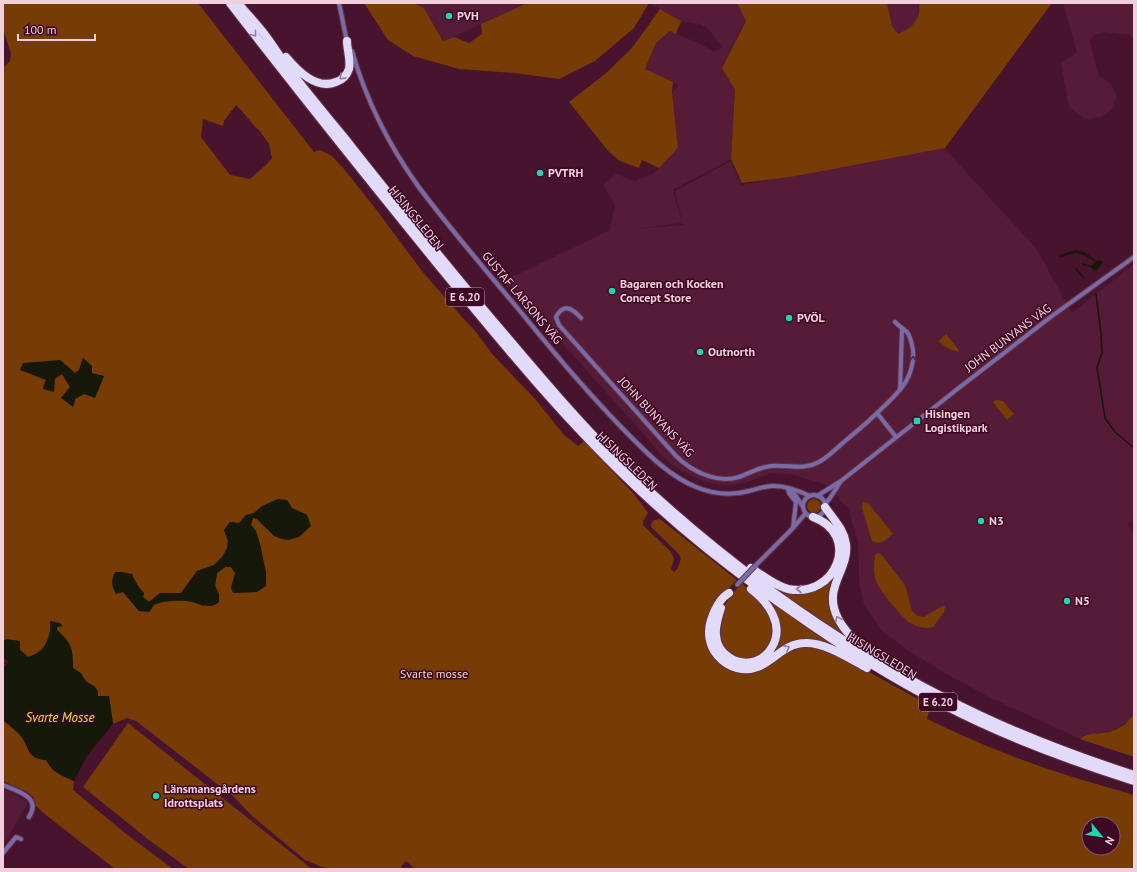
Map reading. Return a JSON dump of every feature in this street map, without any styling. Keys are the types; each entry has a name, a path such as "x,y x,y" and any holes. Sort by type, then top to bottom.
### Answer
{"highway":[{"name":"HISINGSLEDEN","path":"230,3 361,169 556,405 599,451 648,499 728,566 835,642 862,659 922,693 975,720 1076,762 1134,782"},
{"name":"HISINGSLEDEN","path":"238,3 405,214 570,411 627,470 678,516 705,539 798,608 884,665 946,699 1009,728 1058,748 1134,775"},
{"path":"278,52 284,55 298,70 311,80 322,84 331,84 342,79 348,70 350,63 347,50 347,41"},
{"path":"825,506 841,530 846,547 844,562 834,590 833,601 837,617 850,636 883,659 884,665"},
{"path":"705,539 713,540 740,561 780,586 797,590 808,589 822,583 830,576 838,563 840,552 836,534 824,522 809,515"},
{"path":"728,566 733,575 752,589 764,602 771,610 774,618 776,632 774,644 767,654 758,660 747,662 736,661 726,656 719,646 716,636 716,623 719,613 729,593"},
{"path":"729,593 725,595 715,611 710,621 709,630 710,644 714,652 728,665 740,669 753,669 767,663 790,646 801,643 813,643 850,659 916,695 922,693"}],"street":[{"name":"GUSTAF LARSONS VÄG","path":"339,3 347,41 365,92 392,148 411,176 537,332 582,385 620,425 659,464 680,479 696,487 725,494 741,493 773,486 794,489 810,496"},
{"name":"JOHN BUNYANS VÄG","path":"817,496 841,481 1052,316 1134,257"},
{"name":"JOHN BUNYANS VÄG","path":"581,318 574,310 565,308 559,312 556,320 559,326 676,456 686,465 709,476 719,478 731,478 766,466 781,465 799,468 814,464 826,457 877,413 900,390 910,375 913,348 907,332 895,322"},
{"path":"900,390 902,329"},
{"path":"877,413 896,437"},
{"name":"JOHN BUNYANS VÄG","path":"825,506 841,481"},
{"path":"788,489 796,496 809,515"},
{"path":"788,489 789,493 796,502 793,528"},
{"path":"729,593 793,528 809,515 821,515 825,506 823,500 817,496 810,496 804,500 803,507"},
{"path":"3,785 29,797 33,806 29,817"},
{"path":"3,852 16,837 21,839"}],"shaded area":[{"path":"413,3 527,3 444,41 424,8"},
{"path":"650,3 737,3 746,20 722,68 735,90 731,159 673,190 682,223 631,229 683,225 675,191 731,161 741,185 944,148 1036,248 1072,313 1134,264 1134,519 1128,523 1134,536 1134,713 1130,720 1112,731 1085,735 1080,739 993,699 950,676 907,650 882,631 864,605 859,580 858,542 848,508 826,485 795,475 771,473 745,483 723,486 703,481 681,471 663,457 506,280 610,230 615,205 603,185 616,174 635,181 653,174 678,148 672,92 679,85 645,69 656,43 670,31 715,52 723,47 707,28 700,24 681,21"},
{"path":"887,3 919,3 917,20 911,27 898,34 892,27"},
{"path":"1063,3 1134,3 1134,39 1130,35 1104,32 1093,36 1090,41 1098,75 1111,84 1117,96 1111,110 1100,117 1085,119 1069,107 1061,63 1077,53"},
{"path":"3,789 28,802 5,843 3,843"}],"green space":[{"name":"Svarte mosse","path":"3,3 198,3 314,152 320,150 332,156 344,169 422,271 476,332 493,355 536,400 564,435 578,446 584,441 634,494 648,513 643,521 643,525 671,552 674,559 671,569 674,572 678,568 681,558 678,553 651,527 654,520 660,519 737,580 719,598 706,640 755,671 768,666 785,652 796,647 815,646 853,663 930,706 927,719 990,747 1038,766 1134,795 1134,869 415,869 406,861 401,866 402,869 329,868 322,867 305,860 251,815 234,797 136,721 127,718 113,724 109,696 97,696 94,686 73,668 72,651 68,643 57,630 57,627 62,626 50,625 48,639 36,655 28,657 7,639 3,641 3,68 10,61 11,54 4,32","holes":["236,105 259,130 269,144 272,158 250,179 230,175 201,137 203,119 223,126 224,121","83,358 92,374 104,376 101,383 75,399 74,406 70,387 62,374 43,388 46,380 60,360 75,373 79,370","287,500 292,508 307,515 266,528 257,519 253,518 251,525 260,544 263,562 257,592 233,593 235,573 231,567 225,567 217,573 215,586 219,594 203,606 186,601 171,601 163,602 139,611 123,592 132,574 137,585 144,593 143,597 149,602 160,593 181,593 197,571 214,565 223,556 227,548 228,541 224,530 230,522 239,523 246,515 254,513 262,506"]},
{"path":"364,3 413,3 424,8 443,41 454,37 469,43 482,34 481,24 527,3 649,3 634,28 595,61 559,79 515,73 459,69 413,56 388,40"},
{"path":"737,3 887,3 892,26 898,34 911,26 917,19 919,14 919,3 1052,3 945,148 790,177 742,183 731,159 735,90 722,68 746,21"},
{"path":"660,9 681,21 676,34 670,31 656,43 645,69 673,82 672,92 678,148 659,168 642,160 639,168 620,161 609,152 569,102 605,74 632,48"},
{"path":"946,334 959,352 949,349 938,341"},
{"path":"996,400 1003,401 1014,414 1007,420 993,402"},
{"path":"811,499 817,499 821,503 821,509 817,513 811,513 807,509 807,503"},
{"path":"863,502 868,503 893,534 881,542 878,543 872,541 862,508"},
{"path":"878,553 881,554 905,585 912,611 918,616 924,617 942,606 945,606 944,612 933,627 921,627 909,622 886,596 878,585 874,575 875,555"},
{"path":"831,581 828,597 829,608 836,625 847,638 773,587 802,593 815,590"},
{"path":"742,583 766,608 775,626 769,648 757,658 736,659 724,650 718,637 724,607 732,594"},
{"path":"764,597 848,654 812,641 760,661 777,642"},
{"path":"1134,713 1134,757 1080,739 1087,735 1115,730 1128,721"},
{"path":"3,720 20,735 32,755 46,760 55,771 74,781 73,790 125,833 173,869 115,869 46,815 36,806 33,797 27,792 3,781"},
{"name":"Länsmansgårdens Idrottsplats","path":"128,723 312,869 189,869 149,840 83,787"}],"water":[{"path":"1076,250 1086,253 1096,261 1100,260 1103,262 1097,270 1094,271 1090,266 1096,262 1077,253 1059,257 1060,255"},
{"path":"83,358 92,366 92,373 104,376 95,398 84,394 75,399 73,407 61,398 70,387 62,374 55,378 54,392 43,389 46,380 20,370 23,363 60,360 75,373 79,370"},
{"path":"278,499 287,500 292,508 307,515 311,526 299,537 288,540 274,536 257,519 253,518 251,525 256,531 266,572 266,586 257,592 233,593 231,588 235,573 231,567 225,567 217,573 215,586 219,594 219,602 212,606 206,606 190,601 168,601 155,604 149,612 139,611 123,592 116,594 112,583 115,572 132,574 137,585 144,593 143,597 149,602 160,593 181,593 197,571 214,565 223,556 227,548 228,541 224,530 230,522 239,523 246,515 254,513 262,506"},
{"name":"Svarte Mosse","path":"50,621 60,623 63,626 57,627 57,630 66,639 71,647 73,668 81,673 86,682 94,686 98,691 98,696 109,696 113,724 87,756 74,781 55,771 46,760 32,755 20,735 3,720 3,666 8,663 7,660 3,658 3,641 7,639 20,641 20,650 28,657 33,655 40,651 45,645 49,636"}],"waterway":[{"path":"1082,264 1090,266"},
{"path":"1076,269 1084,278"},
{"path":"1096,294 1102,353 1097,367 1105,418 1115,432 1134,448"}],"place":[{"name":"PVH","path":"449,16"},
{"name":"PVTRH","path":"540,173"},
{"name":"Bagaren och Kocken Concept Store","path":"612,291"},
{"name":"PVÖL","path":"789,318"},
{"name":"Outnorth","path":"700,352"},
{"name":"Hisingen Logistikpark","path":"917,421"},
{"name":"N3","path":"981,521"},
{"name":"N5","path":"1067,601"},
{"name":"Länsmansgårdens Idrottsplats","path":"156,796"}]}
